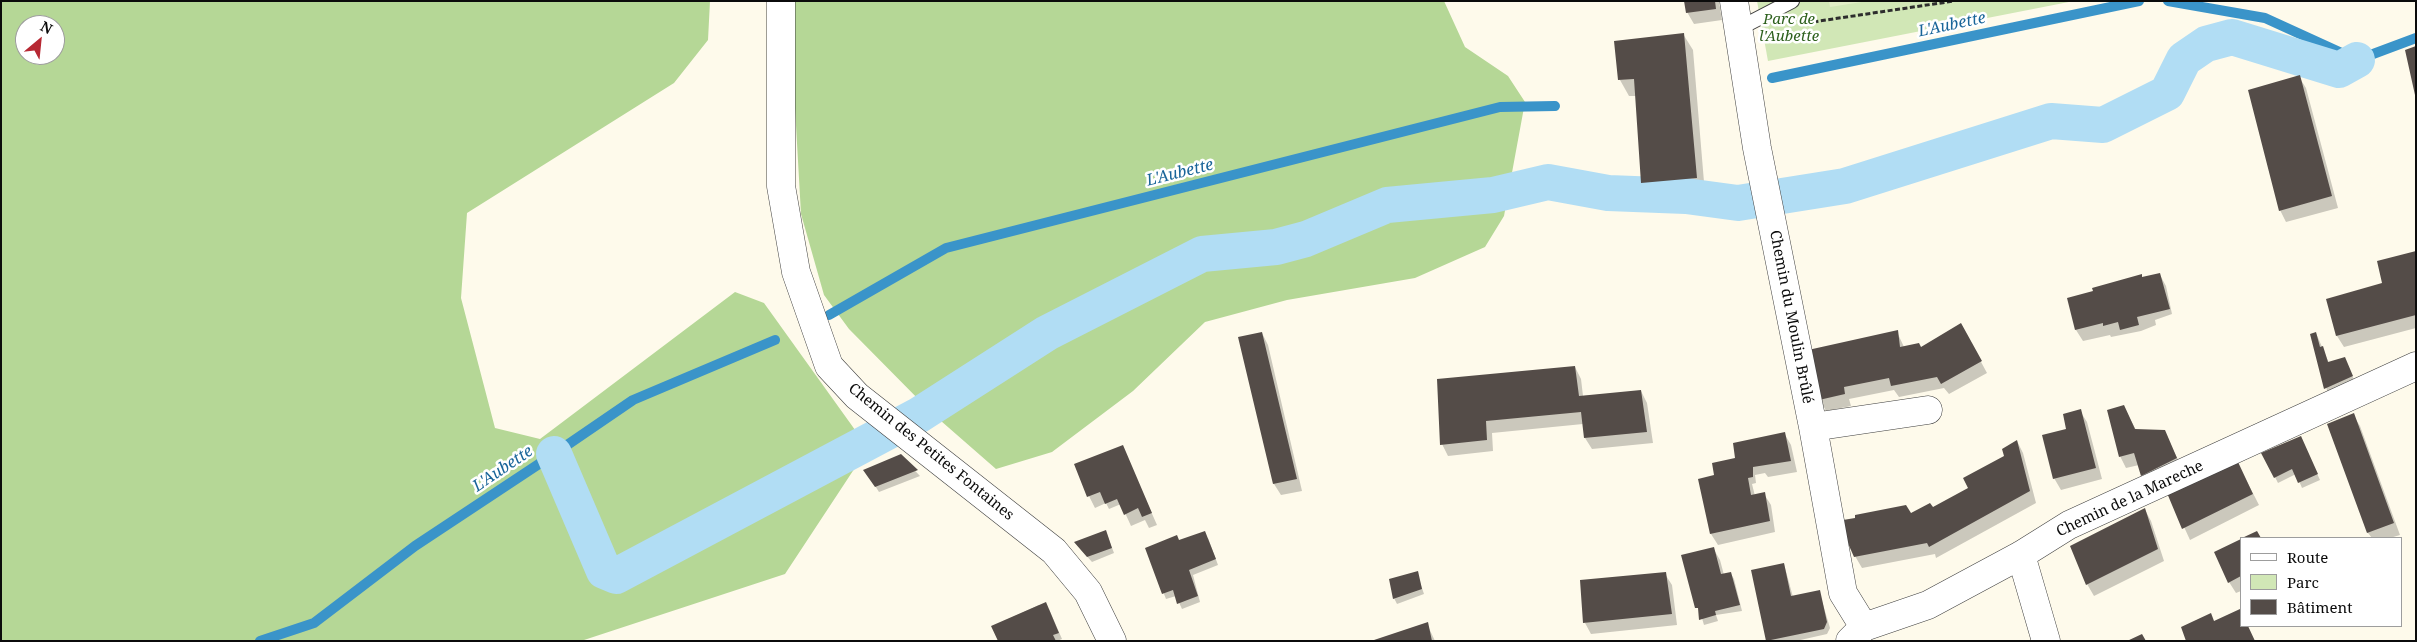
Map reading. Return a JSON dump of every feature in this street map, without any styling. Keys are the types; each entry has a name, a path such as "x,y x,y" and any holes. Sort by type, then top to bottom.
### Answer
{"street":[{"name":"Chemin des Petites Fontaines","path":"781,1 781,186 796,272 829,366 857,396 1054,551 1088,592 1112,641"},
{"name":"Chemin du Moulin Brûlé","path":"1734,1 1757,148 1813,427 1842,593 1857,634"},
{"name":"Chemin de la Mareche","path":"1857,634 1928,605 2021,555 2069,525 2416,366"},
{"path":"1813,427 1928,410"},
{"path":"2021,555 2046,641"}],"lane":[{"path":"1738,29 1792,1"}],"path":[{"path":"1800,24 1954,1"}],"green space":[{"path":"1,1 710,1 708,40 674,83 467,213 461,298 495,428 540,439 735,292 764,303 868,448 785,574 581,641 1,641"},
{"path":"795,1 1444,1 1465,47 1508,76 1525,102 1504,216 1485,247 1415,278 1287,300 1205,322 1133,391 1052,452 996,469 933,414 849,329 824,295 801,214 794,90"},
{"name":"Parc de l'Aubette","path":"1757,1 2074,1 1768,61"},
{"path":"1829,1 1868,1 1830,7"}],"building":[{"path":"1684,1 1715,1 1716,9 1686,13"},
{"path":"1684,33 1697,178 1641,183 1634,79 1618,80 1614,41"},
{"path":"2416,46 2416,95 2415,95 2405,50"},
{"path":"2300,75 2332,196 2279,211 2248,90"},
{"path":"2416,251 2416,315 2336,336 2326,299 2382,283 2377,261"},
{"path":"2160,273 2170,309 2137,317 2139,325 2120,330 2118,322 2103,326 2103,323 2075,330 2067,298 2093,291 2092,288 2142,274 2142,277"},
{"path":"1961,323 1982,361 1941,384 1937,377 1891,386 1889,378 1844,387 1845,394 1819,400 1808,350 1898,330 1900,347 1919,343 1921,347"},
{"path":"1262,332 1297,479 1273,484 1238,337"},
{"path":"2316,332 2320,347 2323,346 2328,362 2345,357 2353,376 2324,389 2310,334"},
{"path":"1575,366 1579,396 1641,390 1647,432 1584,438 1581,412 1486,421 1487,440 1440,445 1437,379"},
{"path":"2124,405 2135,429 2165,430 2177,458 2141,476 2134,453 2119,457 2107,410"},
{"path":"2081,409 2096,468 2053,479 2042,435 2066,429 2063,414"},
{"path":"2354,413 2394,523 2367,533 2327,424"},
{"path":"1785,432 1791,461 1753,467 1753,477 1748,478 1751,495 1765,492 1770,521 1710,534 1698,479 1714,475 1712,463 1735,458 1733,443"},
{"path":"2301,436 2318,474 2298,483 2292,469 2274,478 2261,453"},
{"path":"2017,440 2030,491 1929,547 1927,543 1854,557 1847,541 1843,520 1855,518 1855,515 1906,505 1911,513 1930,503 1933,507 1968,488 1963,478 2004,456 2002,449"},
{"path":"1123,445 1152,513 1142,517 1138,508 1124,515 1117,499 1105,504 1100,492 1087,497 1074,464"},
{"path":"901,454 918,470 875,487 863,470"},
{"path":"2238,462 2253,494 2182,529 2167,493"},
{"path":"2145,508 2158,549 2086,585 2070,546"},
{"path":"1106,530 1112,548 1087,557 1074,542"},
{"path":"1205,531 1216,559 1189,570 1198,596 1177,604 1173,590 1162,594 1145,548 1177,535 1179,540"},
{"path":"2257,531 2260,537 2244,537"},
{"path":"2240,539 2240,577 2228,583 2214,552"},
{"path":"1714,547 1721,574 1731,572 1740,605 1715,611 1716,615 1699,620 1698,608 1695,608 1681,555"},
{"path":"1784,563 1791,596 1820,590 1827,622 1824,629 1766,641 1751,570"},
{"path":"1418,571 1422,589 1393,599 1389,579"},
{"path":"1666,572 1672,614 1583,623 1580,580"},
{"path":"1046,602 1059,633 1053,635 1056,641 998,641 991,626"},
{"path":"2240,609 2240,627 2248,627 2255,641 2186,641 2181,627 2211,613 2214,621"},
{"path":"1428,622 1432,641 1374,641 1374,640"},
{"path":"2142,634 2146,641 2127,641"}],"waterway":[{"name":"L'Aubette","path":"1772,78 2139,1"},
{"name":"L'Aubette","path":"2168,1 2265,18 2357,60 2416,38"},
{"path":"554,454 604,571 616,576 919,415 1047,333 1202,254 1276,247 1306,239 1387,205 1493,195 1548,182 1608,193 1686,196 1738,203 1845,186 2051,121 2103,125 2167,93 2184,59 2206,44 2232,37 2339,70 2357,60"},
{"name":"L'Aubette","path":"829,315 946,248 1500,107 1555,106"},
{"name":"L'Aubette","path":"260,641 314,623 415,546 633,400 775,340"}]}
